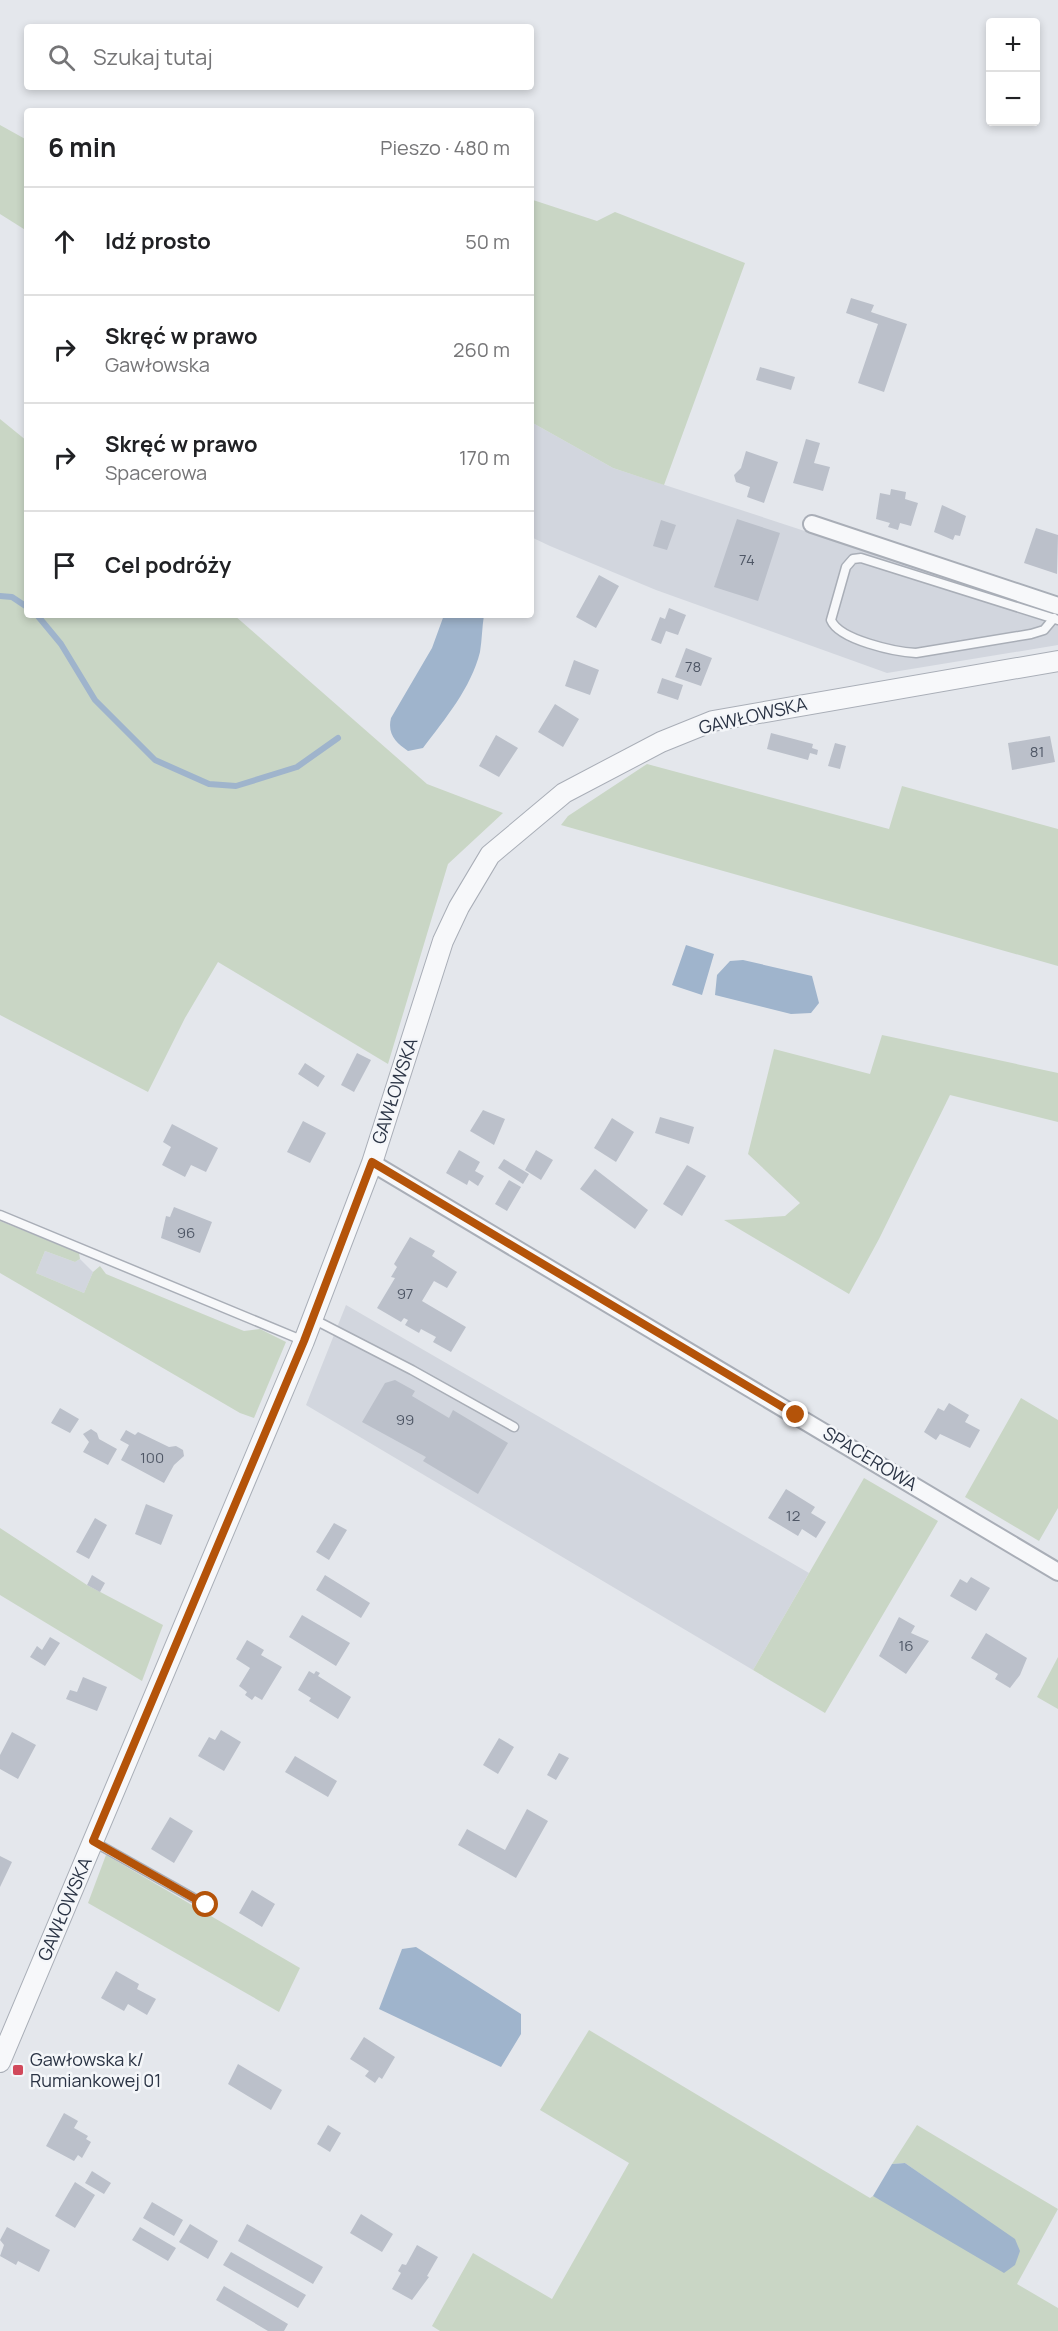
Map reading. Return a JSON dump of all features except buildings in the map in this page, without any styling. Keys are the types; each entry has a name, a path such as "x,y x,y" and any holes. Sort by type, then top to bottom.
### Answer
{"street":[{"path":"812,524 1057,615"},
{"name":"GAWŁOWSKA","path":"0,2062 304,1341 372,1162 443,942 459,907 490,855 564,793 661,742 713,721 1058,661"},
{"name":"SPACEROWA","path":"372,1162 1058,1572"}],"lane":[{"path":"861,558 1057,615 1044,630 1031,634 916,653 902,652 850,637 834,628 831,620 846,567 853,559 861,558"},
{"path":"0,1215 304,1341"},
{"path":"312,1319 412,1370 514,1427"},
{"path":"93,1841 206,1905"}],"shaded area":[{"path":"534,424 613,468 1058,614 1058,645 887,673 656,590 534,538"},
{"path":"45,1251 75,1262 80,1259 93,1272 84,1293 36,1273"},
{"path":"346,1305 809,1573 753,1670 306,1405"}],"green space":[{"path":"0,125 24,138 24,229 0,214"},
{"path":"534,200 597,221 615,212 745,263 664,485 613,468 534,424"},
{"path":"0,419 24,439 24,618 237,618 427,784 503,813 448,864 388,1064 218,962 185,1018 148,1092 0,1015"},
{"path":"647,764 889,829 902,786 1058,829 1058,966 561,825 568,816"},
{"path":"882,1035 1058,1073 1058,1122 950,1095 879,1239 849,1294 724,1220 785,1216 800,1203 748,1154 774,1049 870,1074"},
{"path":"0,1221 79,1253 80,1259 75,1262 45,1251 36,1273 84,1293 93,1272 100,1266 106,1274 244,1331 260,1329 286,1342 254,1418 240,1413 0,1273"},
{"path":"1021,1398 1058,1420 1058,1508 1039,1541 965,1497"},
{"path":"864,1478 938,1521 825,1713 753,1670"},
{"path":"0,1528 87,1585 163,1625 142,1681 0,1595"},
{"path":"1058,1657 1058,1709 1037,1697"},
{"path":"106,1855 300,1968 279,2012 88,1903"},
{"path":"589,2030 870,2198 873,2196 958,2200 905,2163 892,2164 917,2125 1058,2209 1017,2284 1058,2308 1058,2331 440,2331 432,2326 473,2253 552,2299 629,2163 540,2110"}],"water":[{"path":"443,618 484,618 480,652 464,691 423,748 408,751 391,733 391,718 432,648"},
{"path":"686,945 714,954 702,995 672,985"},
{"path":"743,960 812,976 819,1003 811,1013 791,1014 715,995 717,975 730,961"},
{"path":"416,1947 521,2014 521,2034 501,2067 379,2009 402,1949"},
{"path":"905,2163 1015,2239 1020,2251 1015,2265 1004,2273 873,2196 892,2164"}],"waterway":[{"path":"0,596 12,597 24,605"},
{"path":"39,618 61,644 95,700 155,760 209,784 236,786 297,767 338,738"}],"place":[{"name":"Gawłowska k/ Rumiankowej 01","path":"18,2070"}],"route":[{"path":"206,1905 93,1841 304,1341 372,1162 796,1415"}]}
